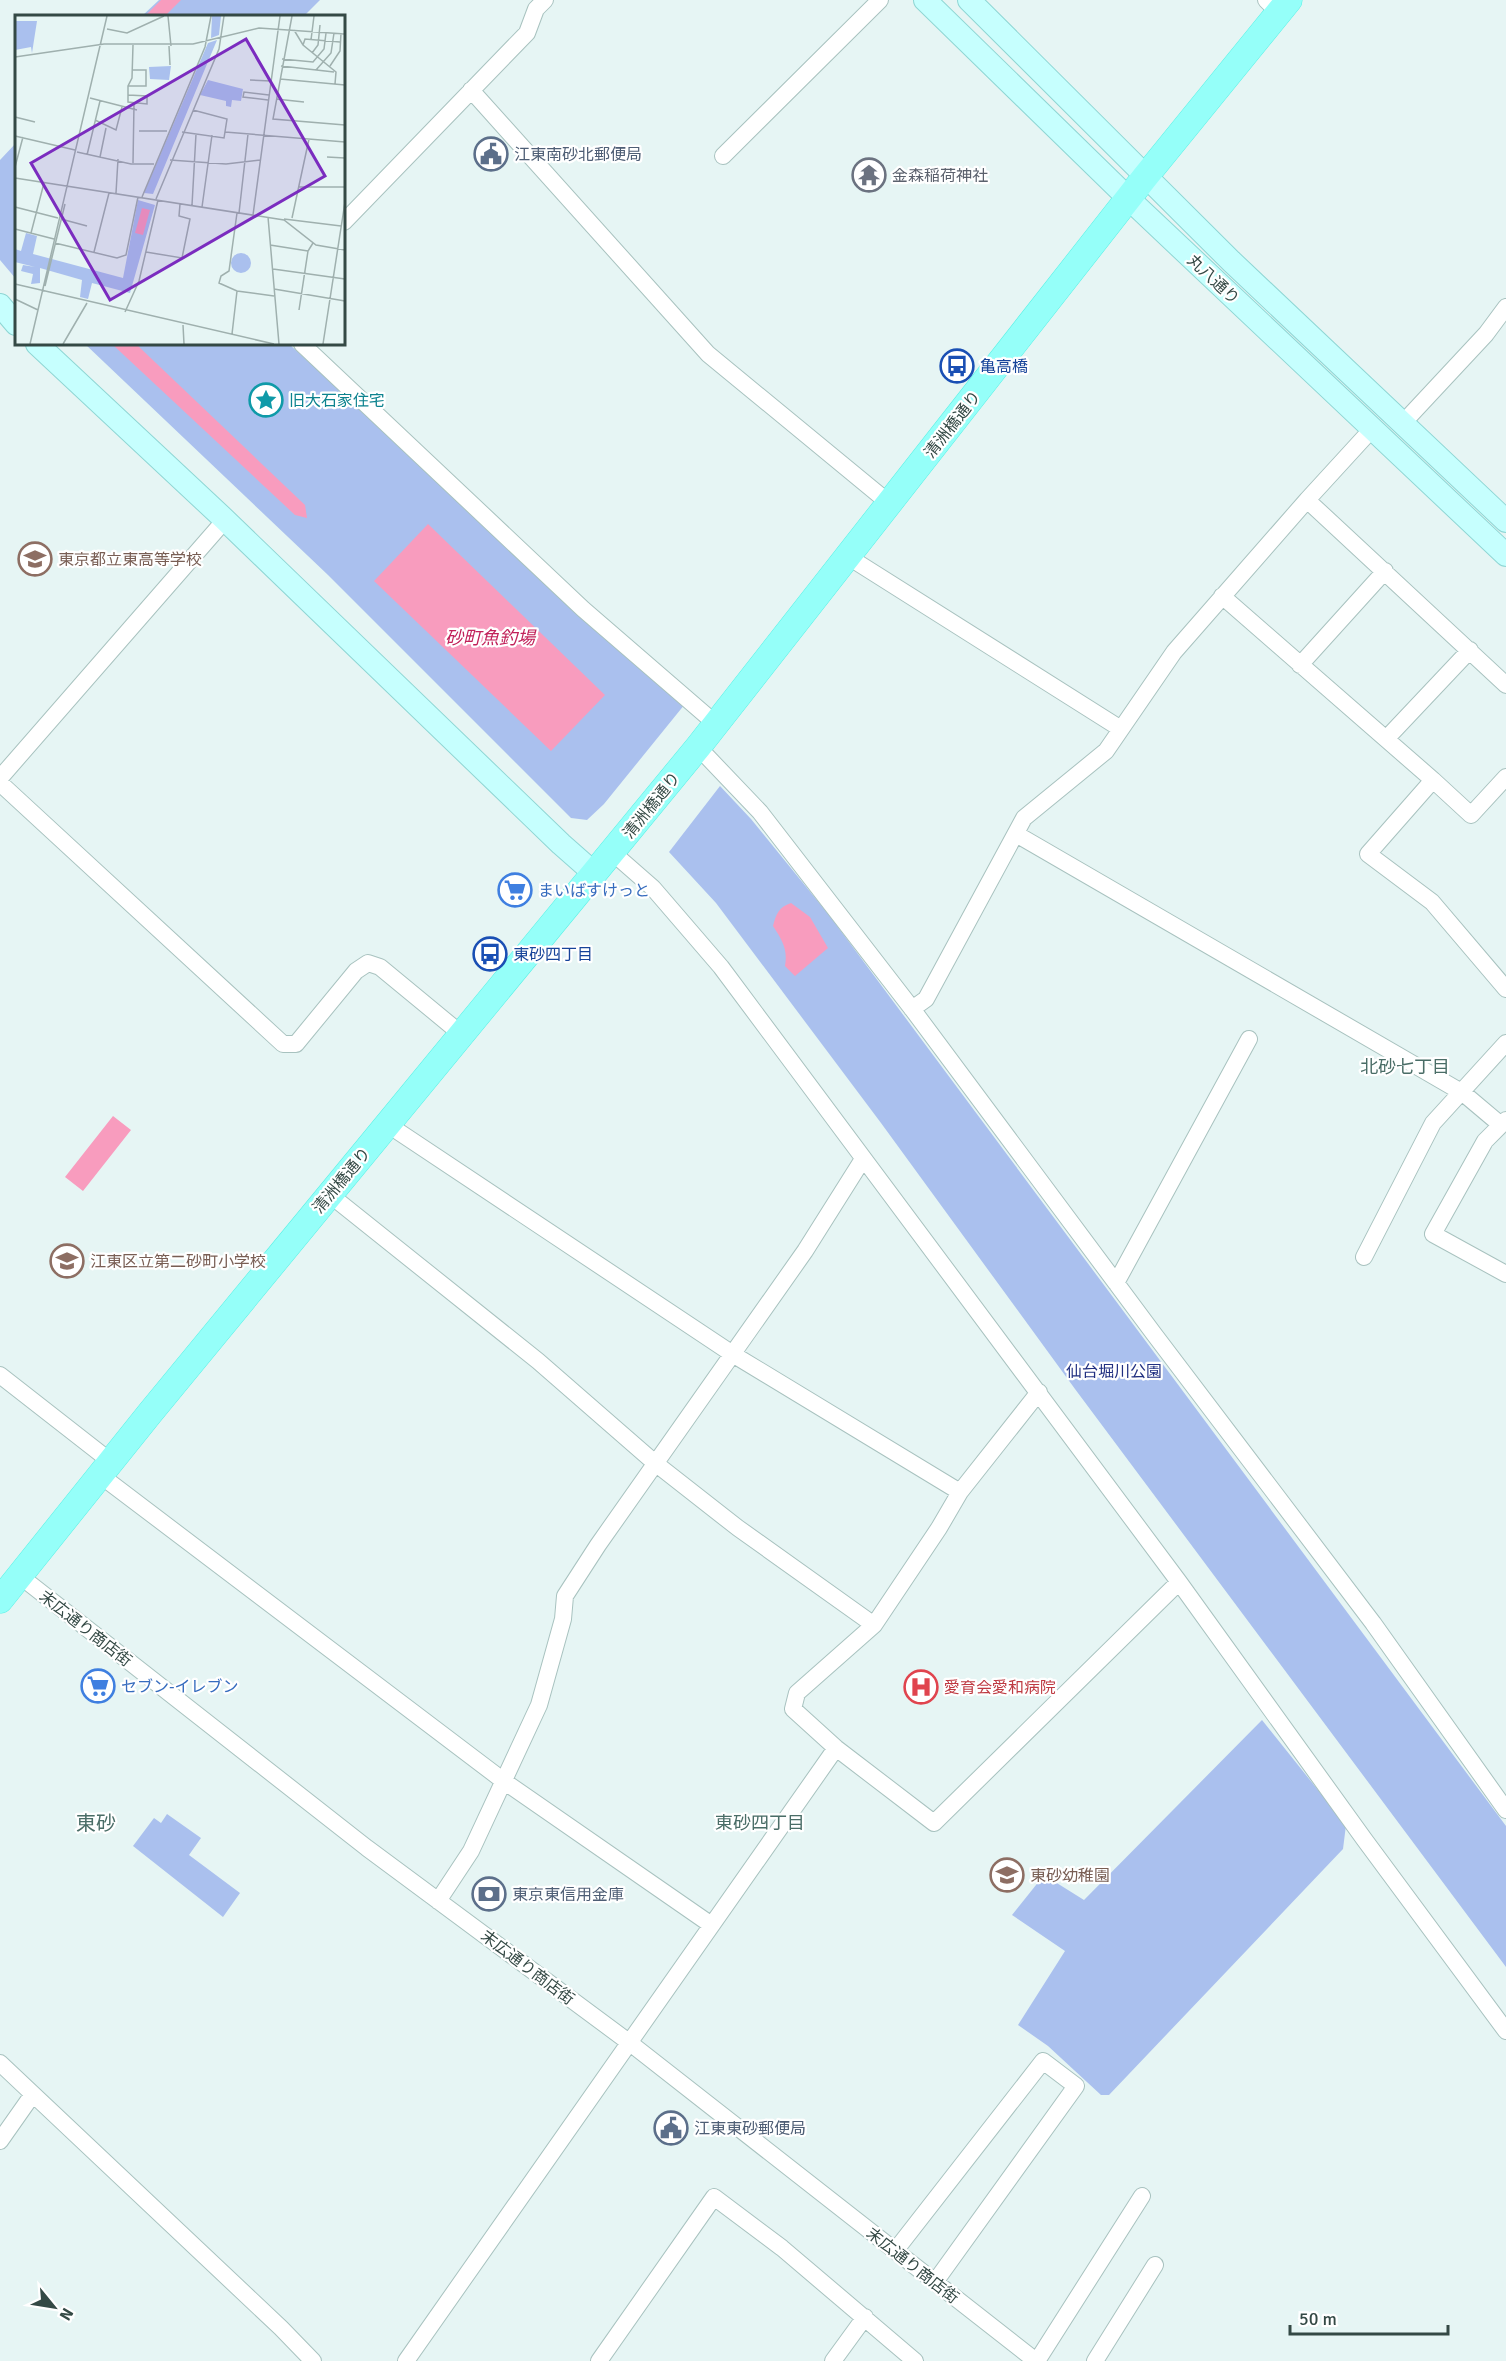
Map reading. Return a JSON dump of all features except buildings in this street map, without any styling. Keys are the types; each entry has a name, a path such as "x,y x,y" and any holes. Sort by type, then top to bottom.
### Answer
{"main road":[{"name":"丸八通り","path":"925,0 1128,198 1506,555"},
{"name":"丸八通り","path":"969,0 1145,177 1506,521"},
{"name":"清洲橋通り","path":"0,1600 329,1194 613,853 698,747 1278,4"},
{"path":"0,305 15,323"},
{"path":"39,345 595,874"}],"street":[{"path":"345,221 527,33 536,9 545,0"},
{"path":"723,156 880,0"},
{"path":"471,90 708,354 889,503"},
{"path":"1403,423 1486,334 1506,307"},
{"path":"303,345 583,609 716,723"},
{"path":"912,1009 926,999 1024,818 1106,751 1174,652 1372,429"},
{"path":"1307,500 1506,685"},
{"path":"0,778 225,520"},
{"path":"848,556 1121,729"},
{"path":"1300,664 1385,571"},
{"path":"1222,596 1471,815 1506,777"},
{"path":"1386,739 1470,650"},
{"path":"698,747 760,812 912,1009 1373,1623 1506,1810"},
{"path":"1433,780 1368,854 1432,902 1506,990"},
{"path":"0,783 283,1044 296,1044 356,971 368,963 380,967 460,1034"},
{"path":"1016,834 1463,1093 1503,1122 1485,1142 1433,1234 1506,1274"},
{"path":"613,853 653,888 721,968 1039,1392 1506,2031"},
{"path":"1116,1283 1249,1039"},
{"path":"1364,1257 1433,1123 1463,1093 1506,1043"},
{"path":"387,1124 734,1354 960,1492"},
{"path":"438,1900 471,1851 539,1705 563,1618 565,1596 805,1251 863,1159"},
{"path":"329,1194 538,1361 656,1463 738,1528 874,1625"},
{"path":"0,1375 105,1468 505,1782 710,1924"},
{"path":"1039,1392 960,1492 939,1528 874,1625 797,1693 793,1709 836,1748 934,1823 1179,1582"},
{"name":"末広通り商店街","path":"20,1576 367,1848 630,2043 1036,2361"},
{"path":"406,2361 630,2043 710,1924 836,1748"},
{"path":"895,2251 1043,2061 1076,2086 935,2282"},
{"path":"0,2063 274,2321 313,2361"},
{"path":"0,2141 33,2094"},
{"path":"1036,2361 1142,2196"},
{"path":"599,2361 714,2197 782,2248 915,2361"},
{"path":"1095,2361 1155,2265"},
{"path":"833,2361 865,2317"}],"green space":[{"path":"159,0 320,0 305,15 143,15"},
{"path":"15,144 15,278 0,260 0,160"},
{"path":"86,345 290,345 685,704 604,804 587,820 571,818 328,575"},
{"name":"仙台堀川公園","path":"720,786 751,819 829,915 1506,1826 1506,1967 716,903 669,852"},
{"path":"1262,1720 1346,1825 1343,1849 1109,2095 1101,2095 1048,2046 1018,2025 1065,1951 1012,1915 1044,1875 1084,1900"},
{"path":"167,1814 201,1838 189,1855 240,1893 223,1917 133,1846 154,1818 161,1823"}],"water":[{"path":"161,0 181,0 166,15 146,15"},
{"path":"113,345 137,345 305,505 307,518 295,515"},
{"name":"砂町魚釣場","path":"428,524 605,695 551,751 374,581"},
{"path":"791,903 810,917 828,948 795,976 785,966 784,945 773,926 779,912"},
{"path":"113,1116 131,1130 83,1191 65,1177"}],"place":[{"name":"江東南砂北郵便局","path":"491,154"},
{"name":"金森稲荷神社","path":"869,175"},
{"name":"亀高橋","path":"957,366"},
{"name":"旧大石家住宅","path":"266,400"},
{"name":"東京都立東高等学校","path":"35,559"},
{"name":"まいばすけっと","path":"515,890"},
{"name":"東砂四丁目","path":"490,954"},
{"name":"江東区立第二砂町小学校","path":"67,1261"},
{"name":"セブン-イレブン","path":"98,1686"},
{"name":"愛育会愛和病院","path":"921,1687"},
{"name":"東砂幼稚園","path":"1007,1875"},
{"name":"東京東信用金庫","path":"489,1894"},
{"name":"江東東砂郵便局","path":"671,2128"}],"district":[{"name":"北砂七丁目","path":"1405,1067"},
{"name":"東砂","path":"96,1823"},
{"name":"東砂四丁目","path":"760,1823"}]}
